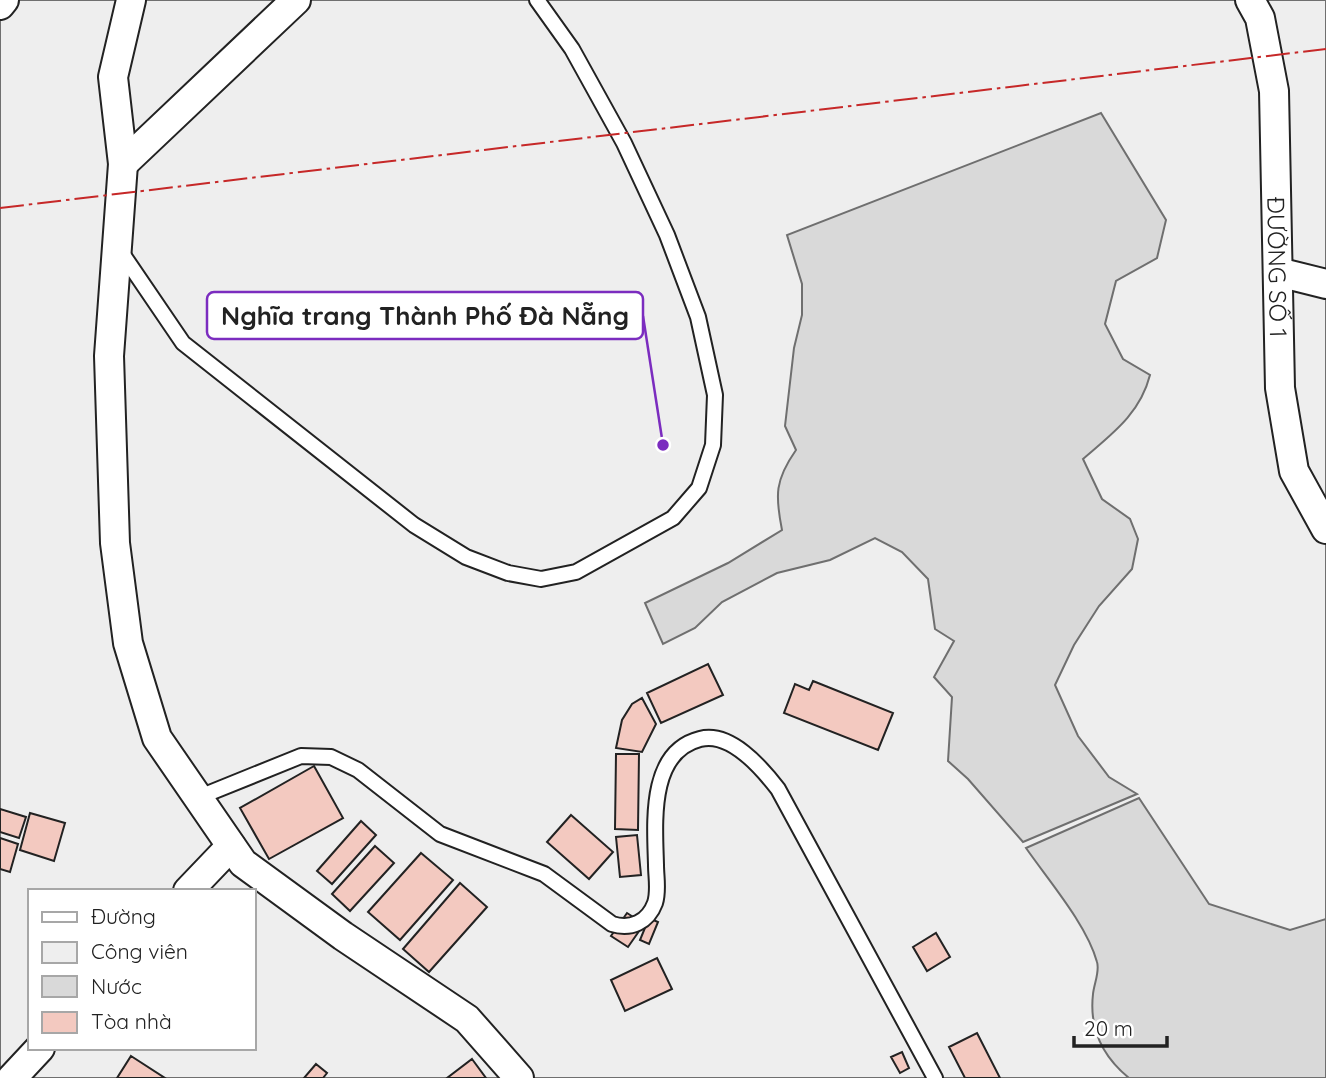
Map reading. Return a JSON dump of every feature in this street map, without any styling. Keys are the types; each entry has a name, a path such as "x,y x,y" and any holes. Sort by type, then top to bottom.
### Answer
{"street":[{"path":"0,5 4,0"},
{"path":"131,0 113,77 122,164 109,370 115,543 128,643 157,738 243,863 467,1019 519,1078"},
{"path":"122,164 296,0"},
{"name":"ĐƯỜNG SỐ 1","path":"1250,0 1260,18 1274,91 1280,388 1294,471 1326,529"},
{"path":"1278,272 1326,284"},
{"path":"190,889 230,846"},
{"path":"12,1078 38,1050"}],"lane":[{"path":"117,246 183,343 414,525 466,557 508,573 541,579 576,572 673,518 699,488 713,445 715,394 698,317 667,235 624,143 572,49 537,0"},
{"path":"197,798 290,760 318,755 331,757 358,770 440,834 544,874 612,923 623,927 640,922 648,916 657,895 656,813 663,773 670,759 680,748 692,741 706,737 721,740 753,760 778,789 935,1078"}],"green space":[{"path":"0,0 1326,0 1326,1078 0,1078"}],"water":[{"path":"1101,113 1166,220 1157,258 1116,281 1105,324 1123,359 1150,375 1132,412 1083,459 1102,499 1130,519 1138,539 1132,569 1099,606 1074,645 1055,685 1078,736 1109,777 1137,794 1023,842 968,779 948,761 952,697 934,677 954,641 935,629 928,579 902,552 875,538 830,560 777,573 722,602 695,628 663,644 645,603 728,563 782,530 778,488 784,470 796,450 785,426 794,348 802,315 802,284 787,235"},
{"path":"1139,798 1209,904 1290,930 1326,919 1326,1078 1129,1078 1111,1061 1099,1041 1093,1019 1093,994 1098,966 1092,948 1066,904 1026,848"}],"building":[{"path":"708,664 723,695 661,723 647,693"},
{"path":"813,681 893,713 878,750 784,713 795,684 809,690"},
{"path":"642,698 656,724 642,752 616,748 622,720 632,704"},
{"path":"616,754 639,754 638,830 615,829"},
{"path":"314,766 343,818 269,859 240,808"},
{"path":"0,809 26,817 19,838 0,832"},
{"path":"30,813 65,823 54,861 20,850"},
{"path":"571,815 613,852 589,879 547,842"},
{"path":"361,821 376,835 332,884 317,871"},
{"path":"637,835 641,875 620,877 616,837"},
{"path":"0,838 18,844 10,872 0,869"},
{"path":"375,846 394,863 350,911 332,894"},
{"path":"421,853 453,880 400,940 368,912"},
{"path":"460,883 487,907 429,972 403,949"},
{"path":"627,913 644,924 628,947 611,936"},
{"path":"649,918 658,922 649,944 640,940"},
{"path":"936,933 950,957 927,971 913,947"},
{"path":"657,958 672,989 625,1011 611,980"},
{"path":"977,1033 1000,1078 965,1078 949,1047"},
{"path":"902,1052 909,1068 900,1073 891,1057"},
{"path":"131,1056 165,1078 117,1078"},
{"path":"472,1059 486,1078 447,1078"},
{"path":"316,1064 327,1073 323,1078 304,1078"}],"power":[{"path":"0,208 1326,49"}],"place":[{"name":"Nghĩa trang Thành Phố Đà Nẵng","path":"663,445"}]}
